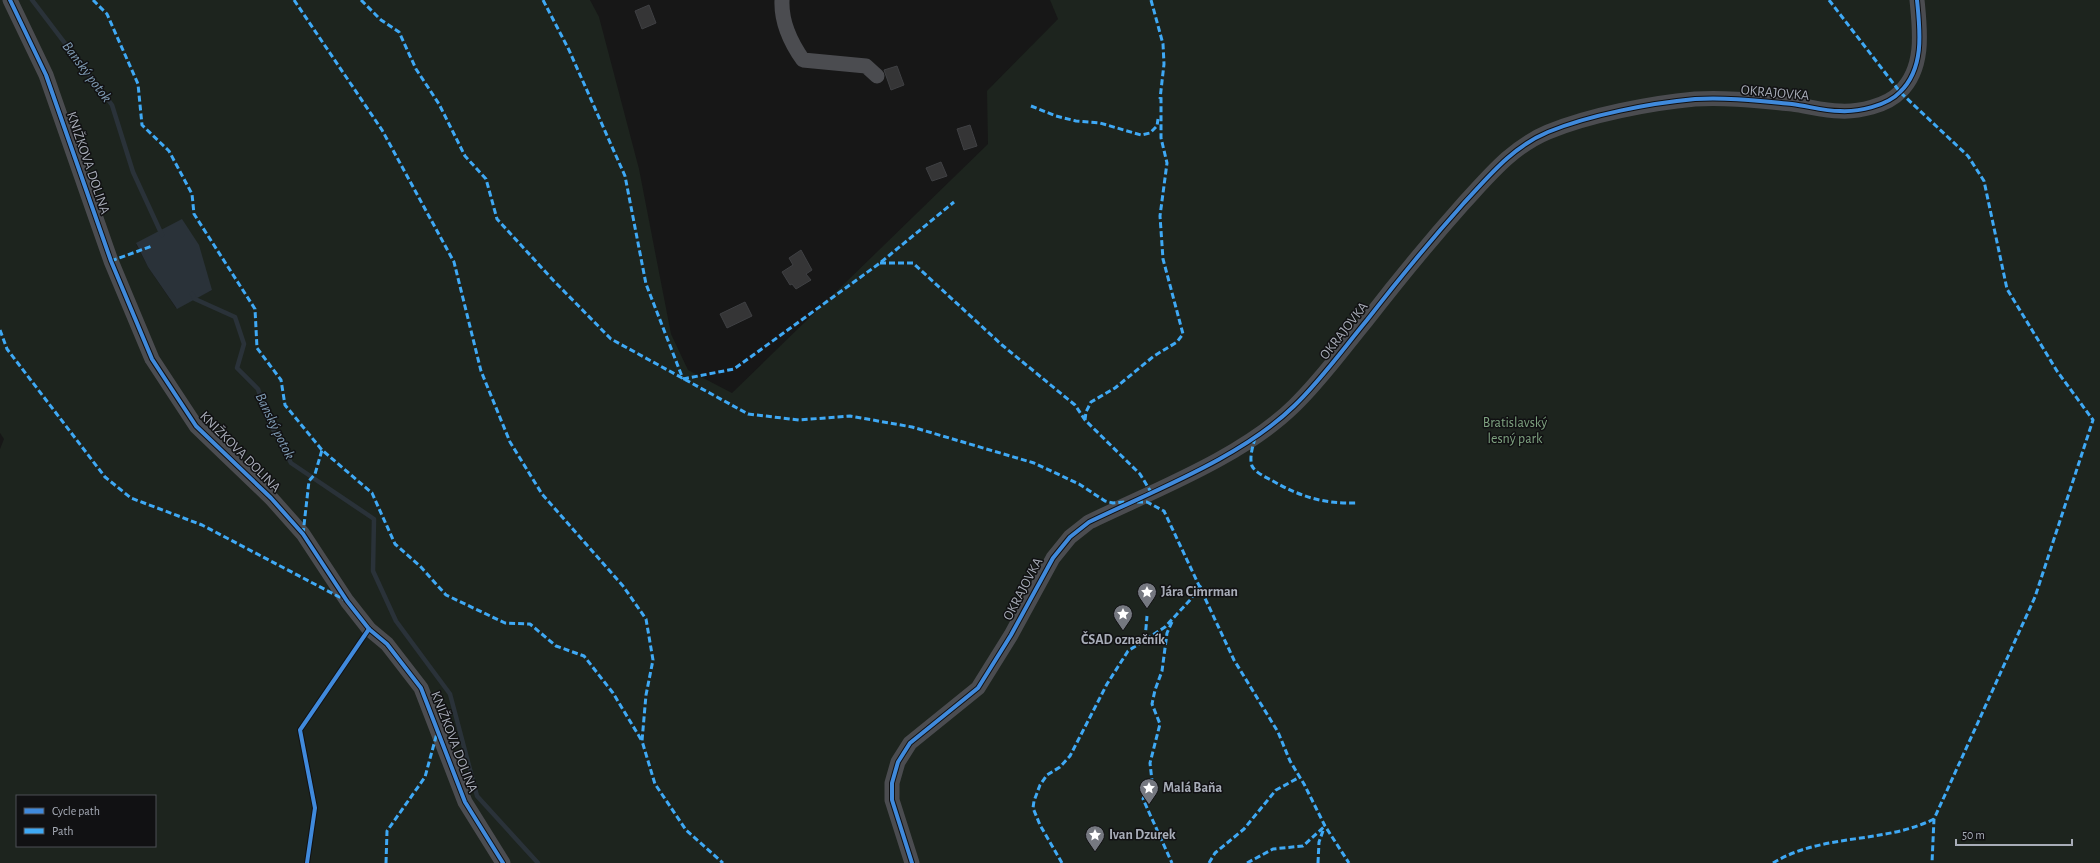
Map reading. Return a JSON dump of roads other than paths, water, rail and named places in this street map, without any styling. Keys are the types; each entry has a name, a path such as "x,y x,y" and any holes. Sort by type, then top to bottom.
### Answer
{"street":[{"name":"KNIŽKOVA DOLINA","path":"10,0 46,75 111,261 152,359 196,426 271,498 303,534 347,601 370,629 386,644 421,688 465,802 503,863"},
{"path":"782,0 782,12 793,46 803,60 866,66 877,76"},
{"name":"OKRAJOVKA","path":"912,863 892,800 892,783 898,762 910,742 978,688 1011,635 1052,558 1070,537 1089,522 1228,454 1255,438 1294,407 1327,371 1433,238 1509,155 1529,140 1551,131 1616,113 1667,103 1696,99 1728,99 1793,104 1841,112 1883,103 1900,92 1913,72 1920,50 1917,0"}],"waterway":[{"name":"Banský potok","path":"32,0 112,105 133,172 162,235"},
{"name":"Banský potok","path":"192,294 195,299 235,317 244,344 237,368 258,389 268,420 291,463 374,519 373,571 396,621 450,694 477,796 538,863"}],"place":[{"name":"Jára Cimrman","path":"1147,609"},
{"name":"ČSAD označník","path":"1123,631"},
{"name":"Malá Baňa","path":"1149,805"},
{"name":"Ivan Dzurek","path":"1095,852"}],"park label":[{"name":"Bratislavský lesný park","path":"1515,432"}]}
